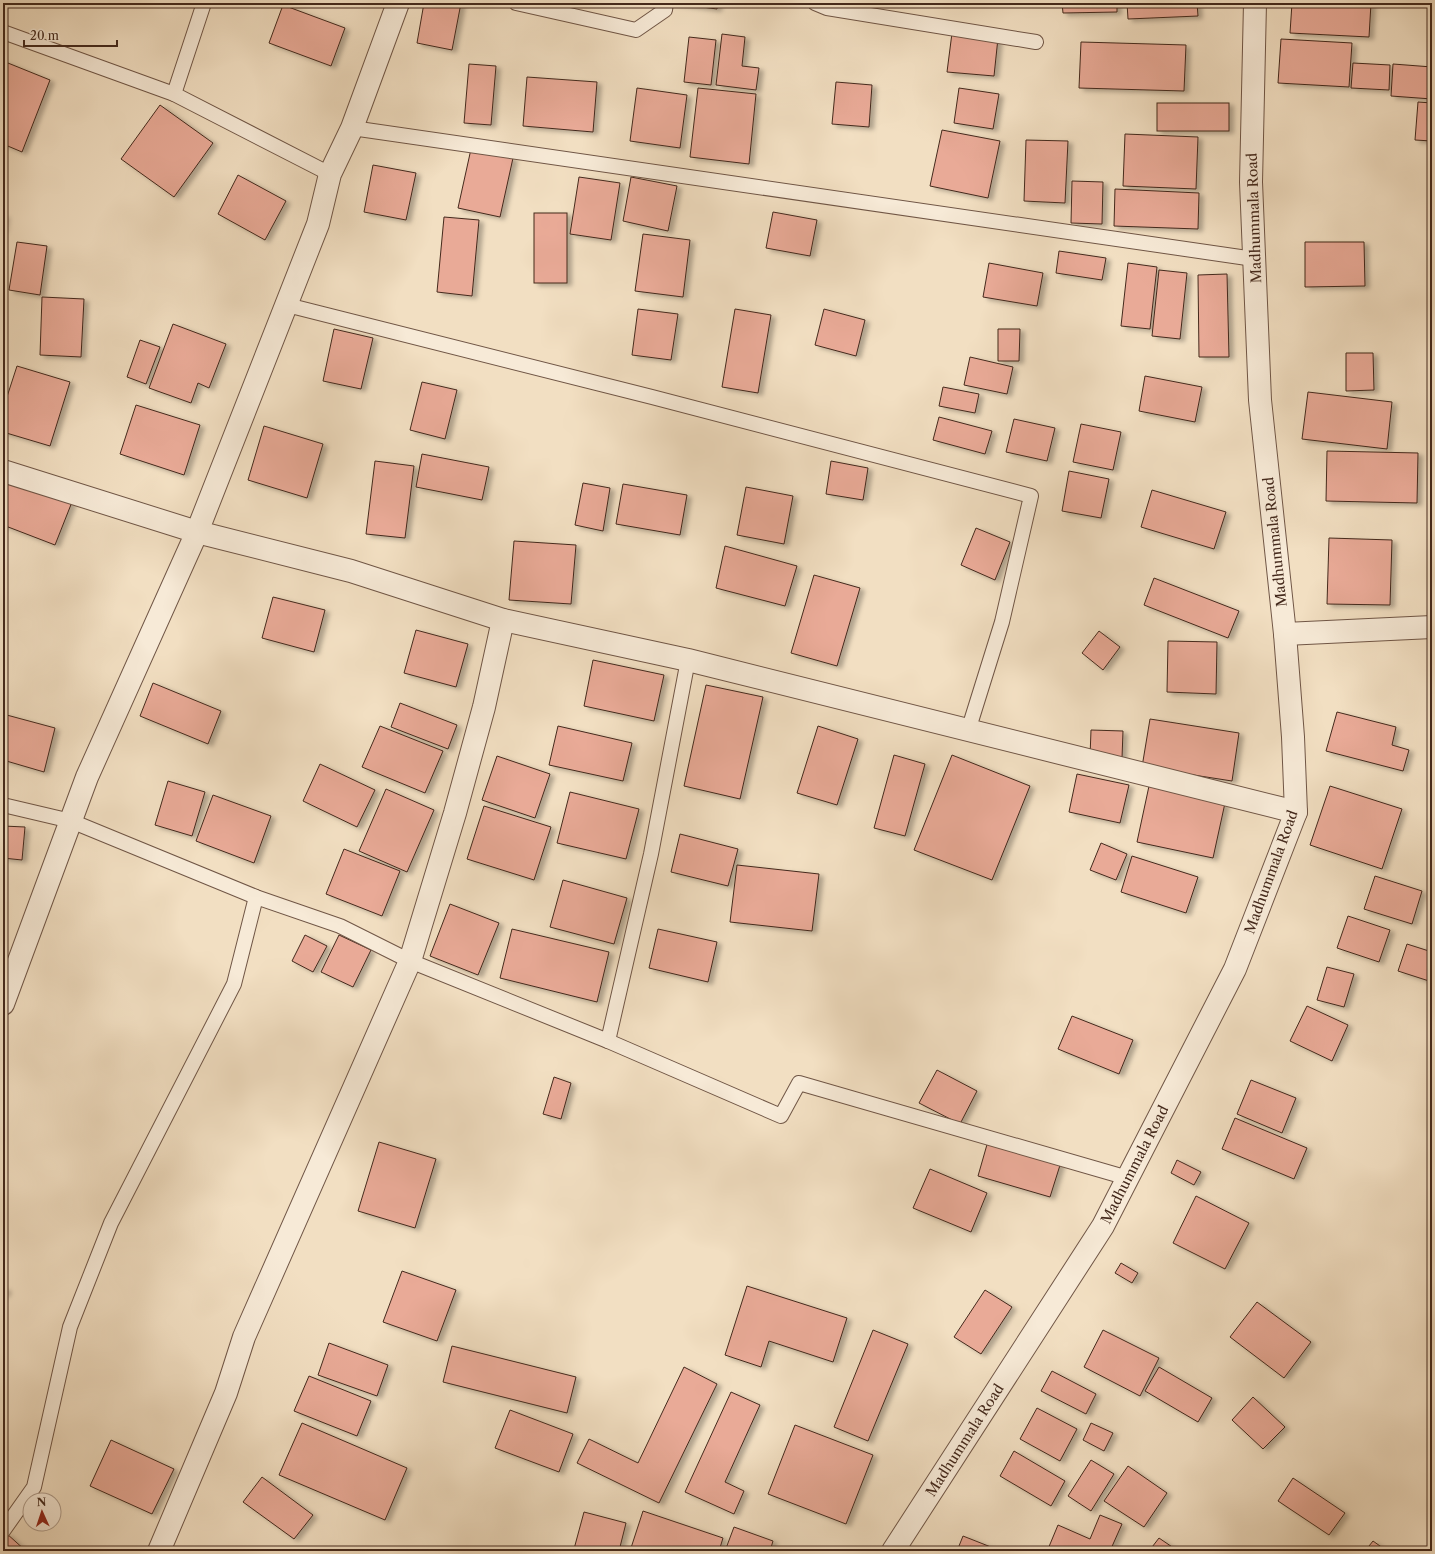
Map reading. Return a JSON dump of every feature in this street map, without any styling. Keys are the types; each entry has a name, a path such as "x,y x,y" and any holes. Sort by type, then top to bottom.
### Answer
{"street":[{"path":"3,1004 87,777 197,532 287,305 318,224 330,174 352,128 398,3"},
{"name":"Madhummala Road","path":"893,1551 1103,1226 1235,969 1296,812 1293,737 1285,634 1260,400 1251,182 1255,3"},
{"path":"3,471 197,532 352,571 503,620 688,660 1296,812"},
{"path":"159,1551 226,1393 244,1337 410,961 455,813 480,722 503,620"},
{"path":"1285,634 1432,627"}],"lane":[{"path":"174,94 204,3"},
{"path":"516,3 636,30 665,10 666,3"},
{"path":"815,3 827,8 1036,42"},
{"path":"3,32 174,94 330,174"},
{"path":"352,128 1254,259"},
{"path":"287,305 644,395 1031,496 1002,622 968,731"},
{"path":"608,1041 651,854 688,660"},
{"path":"3,805 71,821 256,897 340,926 410,961 608,1041 781,1116 798,1083 1128,1178"},
{"path":"3,1531 34,1486 70,1327 108,1230 234,984 256,897"}],"building":[{"path":"424,3 461,3 452,50 417,43"},
{"path":"672,3 718,3 717,9"},
{"path":"1062,3 1117,3 1117,12 1063,13"},
{"path":"1127,3 1197,3 1198,16 1128,19"},
{"path":"1292,3 1371,3 1369,37 1290,33"},
{"path":"283,5 345,28 331,66 269,43"},
{"path":"952,33 998,38 994,76 947,72"},
{"path":"722,34 745,37 742,66 759,68 756,90 716,85"},
{"path":"689,37 716,40 711,85 684,82"},
{"path":"1281,39 1352,43 1349,87 1278,83"},
{"path":"1081,42 1186,45 1184,91 1079,88"},
{"path":"3,61 50,80 22,152 3,144"},
{"path":"1353,63 1390,65 1389,90 1351,88"},
{"path":"469,64 496,66 491,125 464,123"},
{"path":"1393,64 1432,67 1432,99 1391,96"},
{"path":"527,77 597,82 593,132 523,126"},
{"path":"836,82 872,85 869,127 832,124"},
{"path":"637,88 687,95 680,148 630,141"},
{"path":"698,88 756,94 749,164 690,157"},
{"path":"959,88 999,94 993,129 954,123"},
{"path":"1418,102 1432,103 1432,141 1415,140"},
{"path":"1157,103 1229,103 1229,131 1157,131"},
{"path":"160,105 213,143 174,197 121,159"},
{"path":"942,130 1000,141 988,198 930,186"},
{"path":"1125,134 1198,137 1196,189 1123,186"},
{"path":"1026,140 1068,141 1065,203 1024,201"},
{"path":"471,149 513,158 500,217 458,208"},
{"path":"373,165 416,173 406,220 364,212"},
{"path":"238,175 286,201 265,240 218,214"},
{"path":"579,177 620,183 611,240 570,234"},
{"path":"631,177 677,186 668,231 623,221"},
{"path":"1072,181 1103,182 1102,224 1071,223"},
{"path":"1115,189 1199,193 1198,229 1114,226"},
{"path":"773,212 817,220 810,256 766,248"},
{"path":"534,213 567,213 567,283 534,283"},
{"path":"3,215 5,215 3,231"},
{"path":"444,217 479,220 472,296 437,292"},
{"path":"643,234 690,240 683,297 635,291"},
{"path":"17,242 47,246 40,295 9,290"},
{"path":"1305,242 1364,242 1365,286 1305,287"},
{"path":"1059,251 1106,258 1102,280 1056,273"},
{"path":"989,263 1043,273 1037,306 983,297"},
{"path":"1128,263 1157,267 1150,329 1121,326"},
{"path":"1159,270 1187,273 1180,339 1152,336"},
{"path":"1227,274 1229,357 1199,357 1198,275"},
{"path":"42,297 84,299 81,357 40,355"},
{"path":"638,309 678,314 671,360 632,355"},
{"path":"735,309 771,315 758,393 722,387"},
{"path":"824,309 865,320 856,356 815,345"},
{"path":"173,324 226,344 209,388 198,383 191,403 149,388"},
{"path":"334,329 373,338 361,389 323,381"},
{"path":"998,329 1020,329 1019,361 998,361"},
{"path":"140,340 160,347 146,384 127,377"},
{"path":"1346,353 1373,353 1374,390 1346,391"},
{"path":"970,357 1013,367 1007,394 964,385"},
{"path":"17,366 70,382 50,446 3,432 3,409"},
{"path":"1145,376 1202,387 1195,422 1139,411"},
{"path":"422,382 457,390 445,439 410,430"},
{"path":"943,387 979,394 975,413 939,406"},
{"path":"1308,392 1392,402 1387,449 1302,439"},
{"path":"136,405 200,425 184,475 120,454"},
{"path":"939,417 992,431 985,454 933,440"},
{"path":"1014,419 1055,428 1047,461 1006,452"},
{"path":"1081,424 1121,432 1113,470 1073,462"},
{"path":"264,426 323,444 307,498 248,480"},
{"path":"1327,451 1418,453 1417,503 1326,501"},
{"path":"422,454 489,467 482,500 416,487"},
{"path":"375,461 414,466 405,538 366,534"},
{"path":"831,461 868,468 863,500 826,494"},
{"path":"1069,471 1109,479 1101,518 1062,511"},
{"path":"3,475 72,502 55,545 3,525"},
{"path":"583,483 610,488 603,531 575,525"},
{"path":"623,484 687,495 680,535 616,524"},
{"path":"746,487 793,496 784,544 737,535"},
{"path":"1152,490 1226,512 1214,549 1141,527"},
{"path":"976,528 1010,542 995,580 961,565"},
{"path":"1329,538 1392,540 1390,605 1327,604"},
{"path":"514,541 576,545 571,604 509,600"},
{"path":"725,546 797,566 785,606 716,588"},
{"path":"814,575 860,588 837,666 791,653"},
{"path":"1154,578 1239,611 1228,638 1144,605"},
{"path":"273,597 325,610 314,652 262,638"},
{"path":"416,630 468,644 456,687 404,673"},
{"path":"1099,631 1120,647 1103,670 1082,653"},
{"path":"1168,641 1217,642 1216,694 1167,692"},
{"path":"593,660 664,675 654,721 584,706"},
{"path":"153,683 221,711 208,744 140,716"},
{"path":"706,685 763,697 740,799 684,786"},
{"path":"400,703 457,725 448,749 391,727"},
{"path":"1337,712 1396,727 1392,745 1409,750 1403,771 1326,751"},
{"path":"3,714 55,728 44,772 3,760"},
{"path":"1150,719 1239,733 1232,781 1142,767"},
{"path":"380,726 443,751 425,793 362,767"},
{"path":"558,726 632,743 623,781 549,765"},
{"path":"818,726 858,739 837,805 797,793"},
{"path":"1091,730 1123,731 1122,758 1090,757"},
{"path":"894,755 925,764 905,836 874,828"},
{"path":"952,755 1030,786 992,880 914,850"},
{"path":"497,756 550,774 535,818 482,800"},
{"path":"320,764 375,790 357,827 303,801"},
{"path":"1077,774 1129,785 1120,823 1069,812"},
{"path":"168,781 205,792 192,836 155,825"},
{"path":"1149,786 1225,803 1213,858 1137,842"},
{"path":"1330,786 1402,809 1382,869 1310,845"},
{"path":"386,789 434,810 407,872 359,851"},
{"path":"570,792 639,809 626,859 557,843"},
{"path":"213,795 271,816 254,863 196,841"},
{"path":"484,806 551,827 534,880 467,859"},
{"path":"3,826 25,827 22,860 3,858"},
{"path":"680,834 738,849 728,886 671,872"},
{"path":"1101,843 1127,854 1116,880 1090,870"},
{"path":"344,849 400,871 382,916 326,894"},
{"path":"1132,856 1198,877 1186,913 1121,892"},
{"path":"737,865 819,874 812,931 730,922"},
{"path":"1375,876 1422,891 1412,924 1364,909"},
{"path":"563,880 627,898 614,944 550,927"},
{"path":"450,904 499,923 478,975 430,956"},
{"path":"1348,916 1390,930 1379,962 1337,948"},
{"path":"512,929 609,952 597,1002 500,978"},
{"path":"658,929 717,942 708,982 649,968"},
{"path":"305,935 327,946 313,972 292,961"},
{"path":"339,935 371,950 353,987 321,972"},
{"path":"1407,944 1432,952 1432,970 1429,981 1398,971"},
{"path":"1327,967 1354,974 1344,1007 1317,1000"},
{"path":"1307,1006 1348,1025 1332,1061 1290,1041"},
{"path":"1072,1016 1133,1040 1119,1074 1058,1049"},
{"path":"937,1070 977,1091 960,1124 919,1103"},
{"path":"554,1077 571,1083 561,1119 543,1114"},
{"path":"1251,1080 1296,1098 1282,1133 1237,1114"},
{"path":"1235,1118 1307,1148 1294,1179 1222,1149"},
{"path":"988,1141 1061,1162 1050,1197 978,1176"},
{"path":"379,1142 436,1159 415,1228 358,1211"},
{"path":"1177,1160 1201,1172 1194,1185 1171,1173"},
{"path":"930,1169 987,1193 971,1232 913,1208"},
{"path":"1196,1196 1249,1223 1225,1269 1173,1243"},
{"path":"1121,1263 1138,1273 1132,1283 1115,1273"},
{"path":"402,1271 456,1290 437,1341 383,1322"},
{"path":"747,1286 847,1318 833,1362 769,1341 761,1367 725,1355"},
{"path":"3,1287 7,1290 3,1296"},
{"path":"985,1290 1012,1307 981,1354 954,1337"},
{"path":"1257,1302 1311,1342 1284,1378 1230,1337"},
{"path":"873,1330 908,1344 868,1441 834,1427"},
{"path":"1103,1330 1159,1358 1140,1396 1084,1367"},
{"path":"329,1343 388,1365 377,1396 318,1375"},
{"path":"452,1346 576,1377 567,1413 443,1382"},
{"path":"684,1367 717,1384 659,1503 577,1463 589,1439 638,1463"},
{"path":"1159,1367 1212,1398 1198,1422 1145,1391"},
{"path":"1052,1371 1096,1394 1086,1414 1041,1391"},
{"path":"309,1376 371,1401 357,1436 294,1411"},
{"path":"731,1392 760,1405 725,1482 744,1491 734,1514 685,1492"},
{"path":"1253,1397 1285,1427 1263,1449 1232,1420"},
{"path":"1037,1408 1077,1429 1060,1461 1020,1439"},
{"path":"510,1410 573,1434 559,1472 495,1448"},
{"path":"302,1423 407,1468 385,1520 279,1475"},
{"path":"1091,1423 1113,1433 1104,1451 1083,1440"},
{"path":"795,1425 873,1455 846,1524 768,1494"},
{"path":"111,1440 174,1469 152,1514 90,1486"},
{"path":"1014,1451 1065,1481 1051,1506 1000,1476"},
{"path":"1091,1460 1114,1474 1091,1511 1068,1496"},
{"path":"1128,1466 1167,1493 1144,1527 1104,1501"},
{"path":"262,1477 313,1515 294,1539 243,1502"},
{"path":"1293,1478 1345,1513 1329,1535 1278,1501"},
{"path":"643,1511 723,1538 719,1551 630,1551"},
{"path":"584,1512 626,1523 619,1551 582,1551 574,1549"},
{"path":"1100,1515 1122,1524 1110,1551 1053,1551 1048,1549 1058,1525 1090,1539"},
{"path":"734,1527 773,1541 770,1551 725,1551"},
{"path":"6,1533 26,1551 3,1551 3,1537"},
{"path":"963,1536 1001,1551 957,1551"},
{"path":"1159,1538 1178,1551 1149,1551"},
{"path":"1373,1541 1387,1551 1365,1551"}]}
